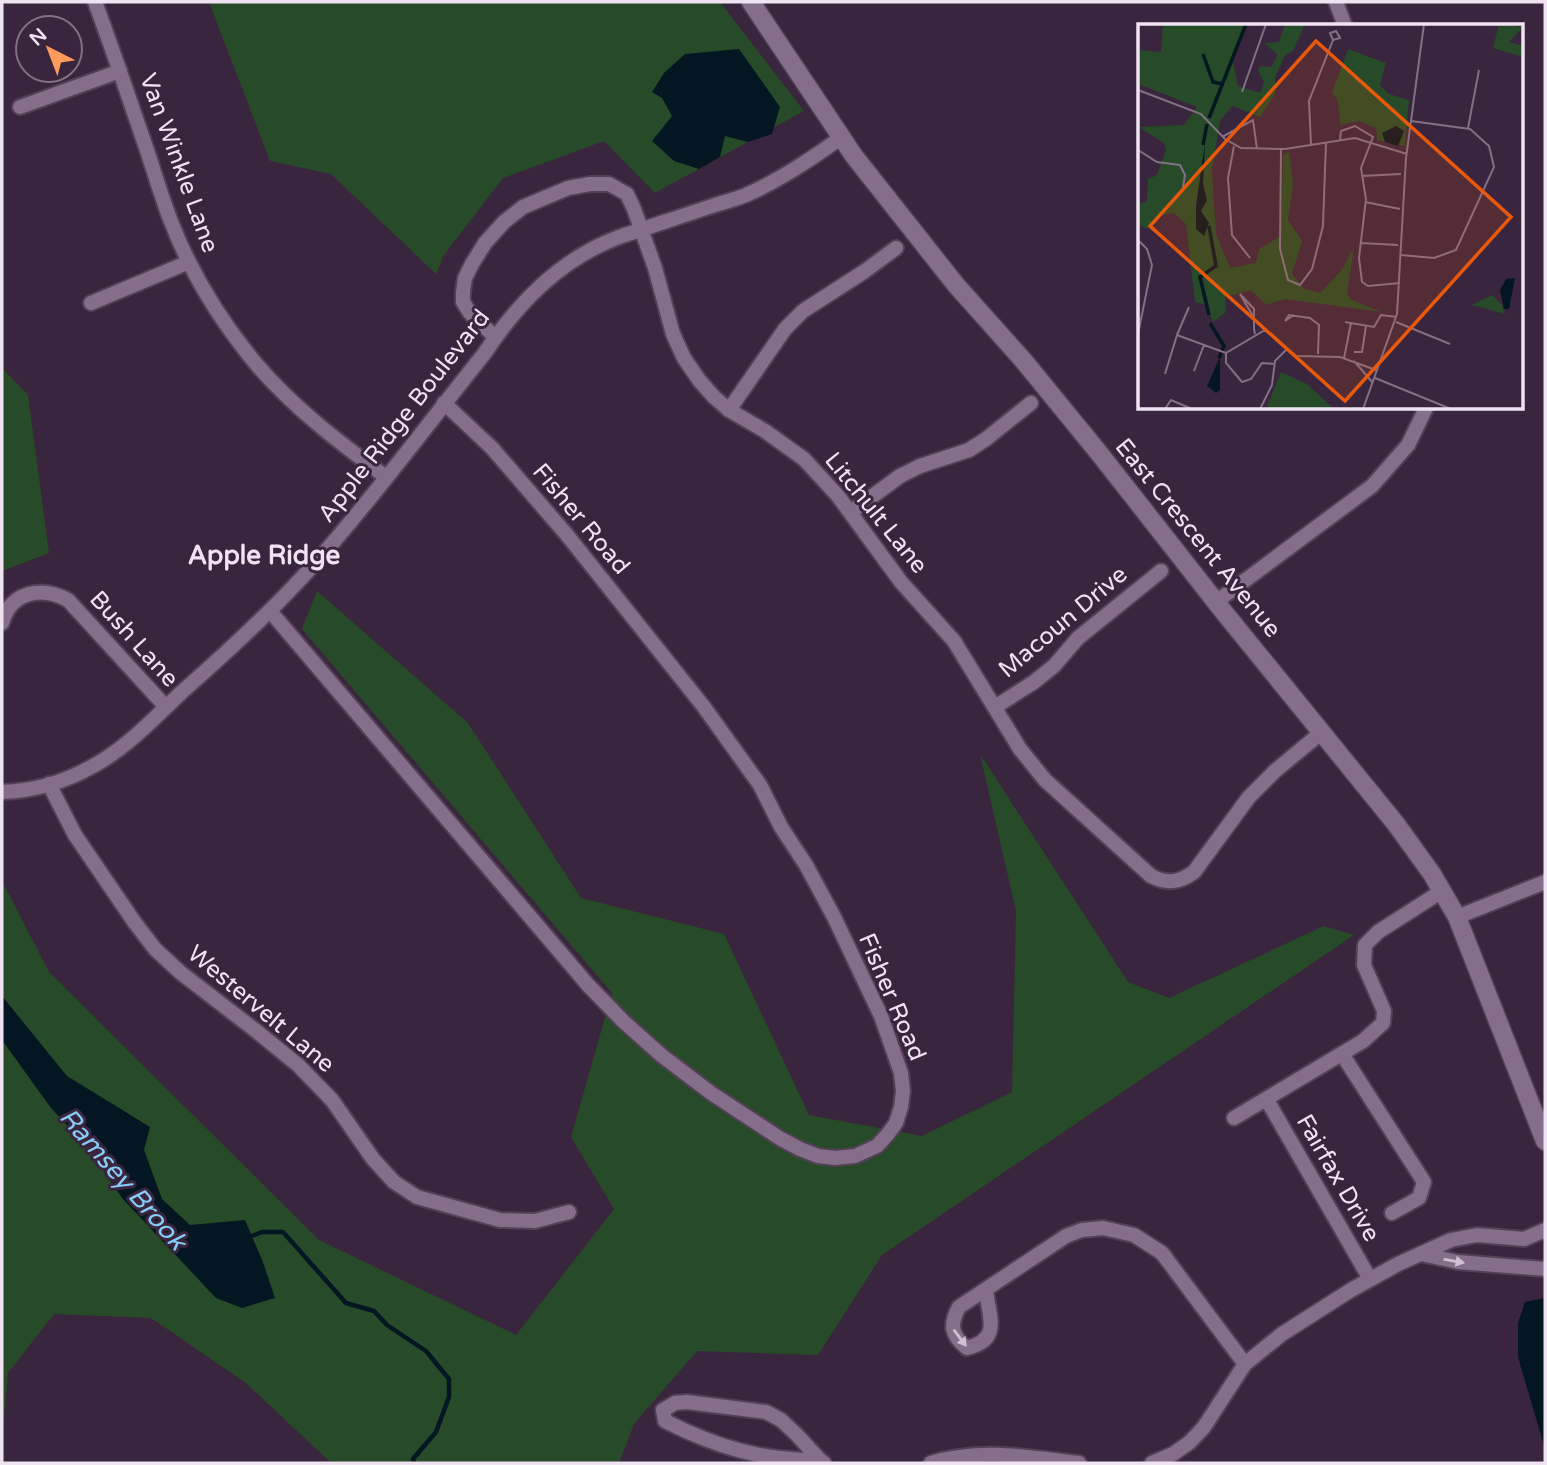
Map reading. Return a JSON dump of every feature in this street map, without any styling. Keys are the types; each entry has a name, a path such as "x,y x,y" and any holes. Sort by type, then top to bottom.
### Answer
{"street":[{"name":"Van Winkle Lane","path":"94,2 172,224 189,262 229,328 288,398 321,429 386,477"},
{"name":"East Crescent Avenue","path":"751,2 854,156 956,285 1031,370 1396,824 1457,917 1545,1141"},
{"path":"1336,2 1344,24"},
{"path":"20,107 120,71"},
{"name":"Apple Ridge Boulevard","path":"2,792 49,784 94,765 120,748 243,638 324,553 495,337 554,272 582,254 618,238 743,196 776,180 842,137"},
{"name":"Litchult Lane","path":"495,337 470,313 463,302 465,278 485,243 504,222 523,207 568,188 609,184 627,194 655,268 673,334 684,358 699,380 729,410 765,431 804,459 852,512 871,543 901,582 954,641 1020,749 1045,780 1151,876 1174,882 1194,872 1249,797 1275,771 1322,732"},
{"path":"729,410 785,329 803,311 896,248"},
{"path":"90,303 189,262"},
{"name":"Fisher Road","path":"270,611 588,985 661,1055 711,1093 781,1139 818,1156 855,1156 877,1146 888,1134 901,1107 903,1091 901,1073 881,1016 812,875 781,827 760,785 704,707 567,535 492,448 444,403"},
{"path":"852,512 900,476 920,466 969,450 1031,403"},
{"path":"1216,602 1373,486 1408,444 1425,410"},
{"name":"Macoun Drive","path":"995,707 1054,666 1078,638 1161,571"},
{"name":"Bush Lane","path":"2,623 10,607 19,598 31,593 55,594 68,600 166,707"},
{"name":"Westervelt Lane","path":"49,784 75,835 155,949 181,973 298,1065 332,1100 373,1158 394,1182 417,1196 500,1220 535,1221 569,1212"},
{"path":"1457,917 1545,882"},
{"name":"Fairfax Drive","path":"1234,1118 1363,1041 1383,1023 1384,1011 1364,965 1364,945 1378,932 1442,891"},
{"path":"1342,1054 1424,1182 1419,1198 1392,1213"},
{"name":"Fairfax Drive","path":"1267,1100 1370,1279"},
{"path":"986,1289 1066,1236 1082,1230 1103,1228 1134,1235 1162,1253 1245,1364"},
{"path":"1524,1239 1545,1230"},
{"path":"1152,1463 1173,1454 1190,1442 1204,1427 1245,1364 1283,1334 1370,1279 1451,1240 1478,1235 1545,1243"},
{"path":"1421,1254 1458,1262 1545,1269"},
{"path":"687,1402 766,1412 781,1420 797,1434 822,1461 751,1455 696,1437 665,1421 663,1410 675,1403 687,1402"},
{"path":"931,1463 978,1454 1016,1455 1079,1463"}],"green space":[{"path":"209,2 720,2 804,111 655,193 604,141 503,178 444,255 436,274 331,174 270,161"},
{"path":"2,368 28,395 49,553 2,571"},
{"path":"317,591 468,723 581,898 724,934 809,1115 922,1136 1012,1092 1016,911 980,754 1128,982 1169,998 1324,926 1354,935 882,1255 818,1355 697,1351 634,1424 619,1463 331,1463 246,1383 151,1318 54,1314 8,1373 2,1442 2,881 49,972 319,1240 516,1335 614,1209 571,1137 612,993 302,629"}],"water":[{"path":"739,49 780,107 772,134 748,142 725,136 720,157 699,169 674,161 652,141 672,116 662,98 652,92 664,73 685,54"},
{"path":"2,996 67,1076 150,1127 144,1150 162,1199 190,1225 245,1220 275,1298 242,1308 216,1298 122,1198 89,1149 51,1108 2,1040"},
{"path":"1545,1298 1545,1449 1518,1357 1518,1323 1525,1302"}],"waterway":[{"name":"Ramsey Brook","path":"247,1238 262,1232 283,1232 346,1303 374,1311 387,1325 426,1351 449,1379 449,1397 436,1432 413,1459 414,1463"}],"district":[{"name":"Apple Ridge","path":"264,555"}]}
